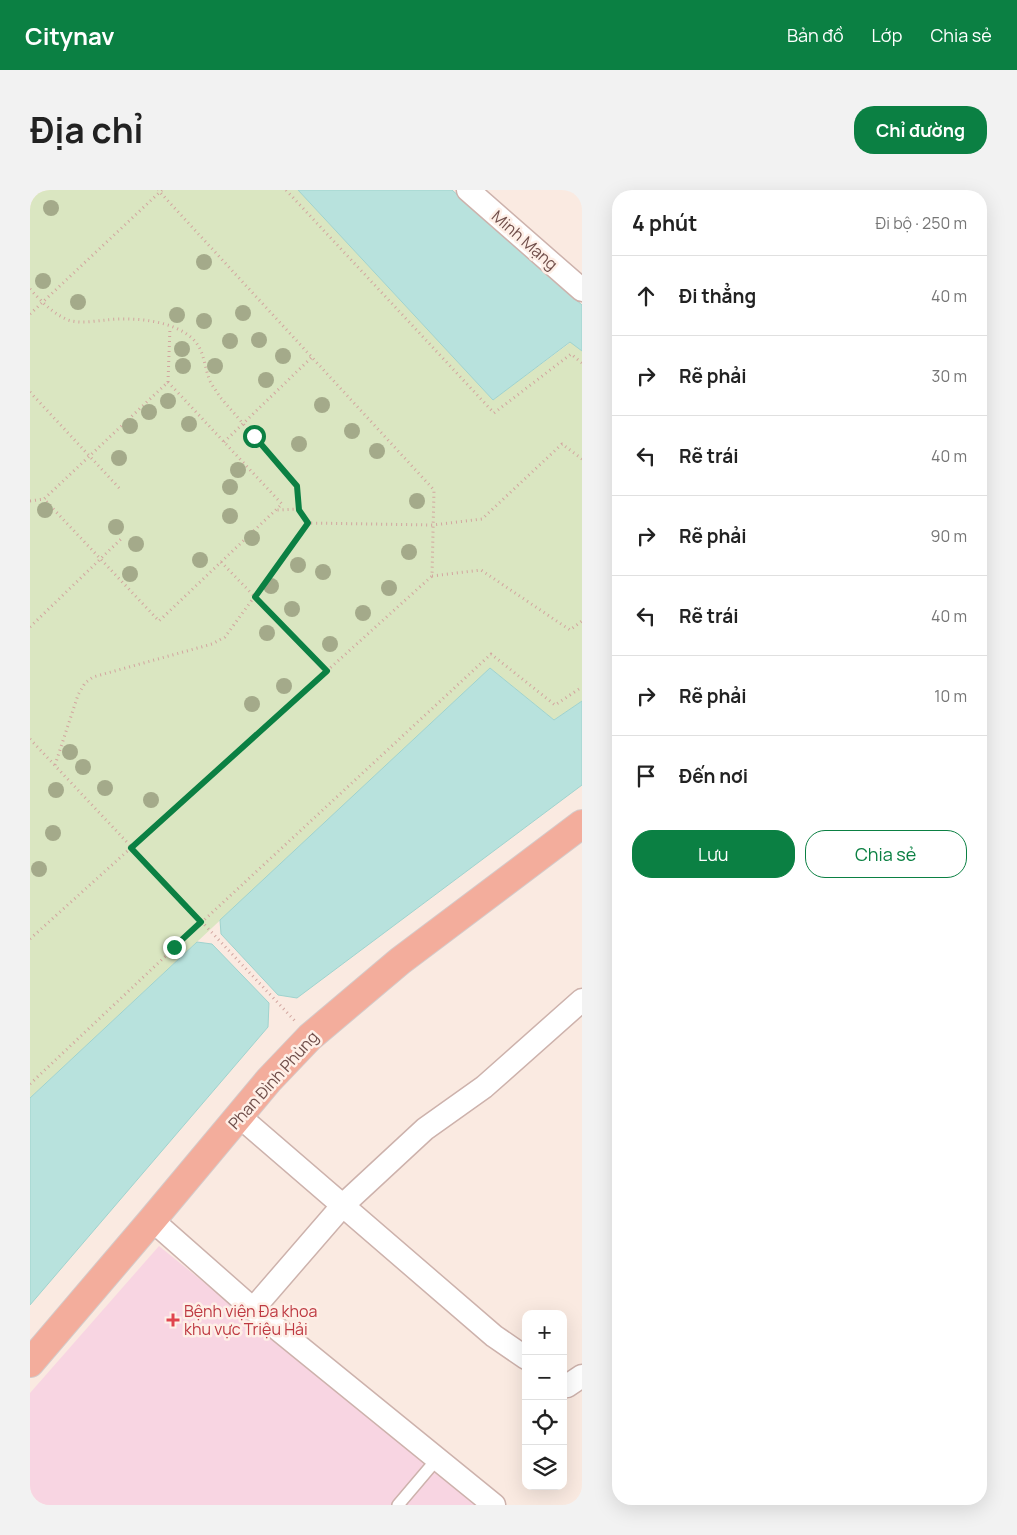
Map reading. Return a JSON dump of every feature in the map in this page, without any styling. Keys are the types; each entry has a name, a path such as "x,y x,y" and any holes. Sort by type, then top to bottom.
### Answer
{"highway":[{"name":"Phan Đình Phùng","path":"30,1363 269,1080 310,1037 400,961 582,824"}],"street":[{"name":"Minh Mạng","path":"468,190 582,290"},
{"path":"253,1309 343,1205 425,1129 484,1087 582,1000"},
{"path":"239,1116 494,1336 522,1355"},
{"path":"152,1220 253,1309 494,1505"},
{"path":"567,1386 582,1376"}],"lane":[{"path":"398,1505 437,1459"}],"path":[{"path":"286,190 494,413 571,354 582,363"},
{"path":"30,314 160,191 434,490 432,576"},
{"path":"30,288 42,303 55,313 69,320 84,322 124,318 161,322 193,339 201,350 210,381 220,397 297,486 299,510 308,523"},
{"path":"30,500 44,499 168,382 170,326"},
{"path":"224,442 312,357"},
{"path":"44,499 159,621 282,504 168,382"},
{"path":"30,392 121,490"},
{"path":"308,523 433,525 482,519 562,444 582,459"},
{"path":"276,510 299,510"},
{"path":"55,765 78,695 85,683 93,677 212,644 225,637 308,523"},
{"path":"30,627 121,539"},
{"path":"221,562 327,671"},
{"path":"30,939 432,576 480,570 570,630 582,621"},
{"path":"30,1084 201,922 491,654 555,705 582,686"},
{"path":"30,739 310,1037"}],"shaded area":[{"name":"Bệnh viện Đa khoa khu vực Triệu Hải","path":"159,1246 477,1503 475,1505 30,1505 30,1393"}],"green space":[{"path":"30,190 298,190 493,400 571,342 582,351 582,701 554,720 490,668 30,1098"}],"water":[{"path":"298,190 452,190 582,305 582,351 570,342 493,400"},
{"path":"490,668 554,720 582,701 582,785 297,998 278,995 221,934 220,920"},
{"path":"197,942 212,944 269,1003 268,1027 30,1305 30,1098"}],"place":[{"name":"Bệnh viện Đa khoa khu vực Triệu Hải","path":"173,1320"}],"route":[{"path":"174,947 201,922 131,848 327,671 255,597 308,523 299,510 297,486 254,436"}]}
